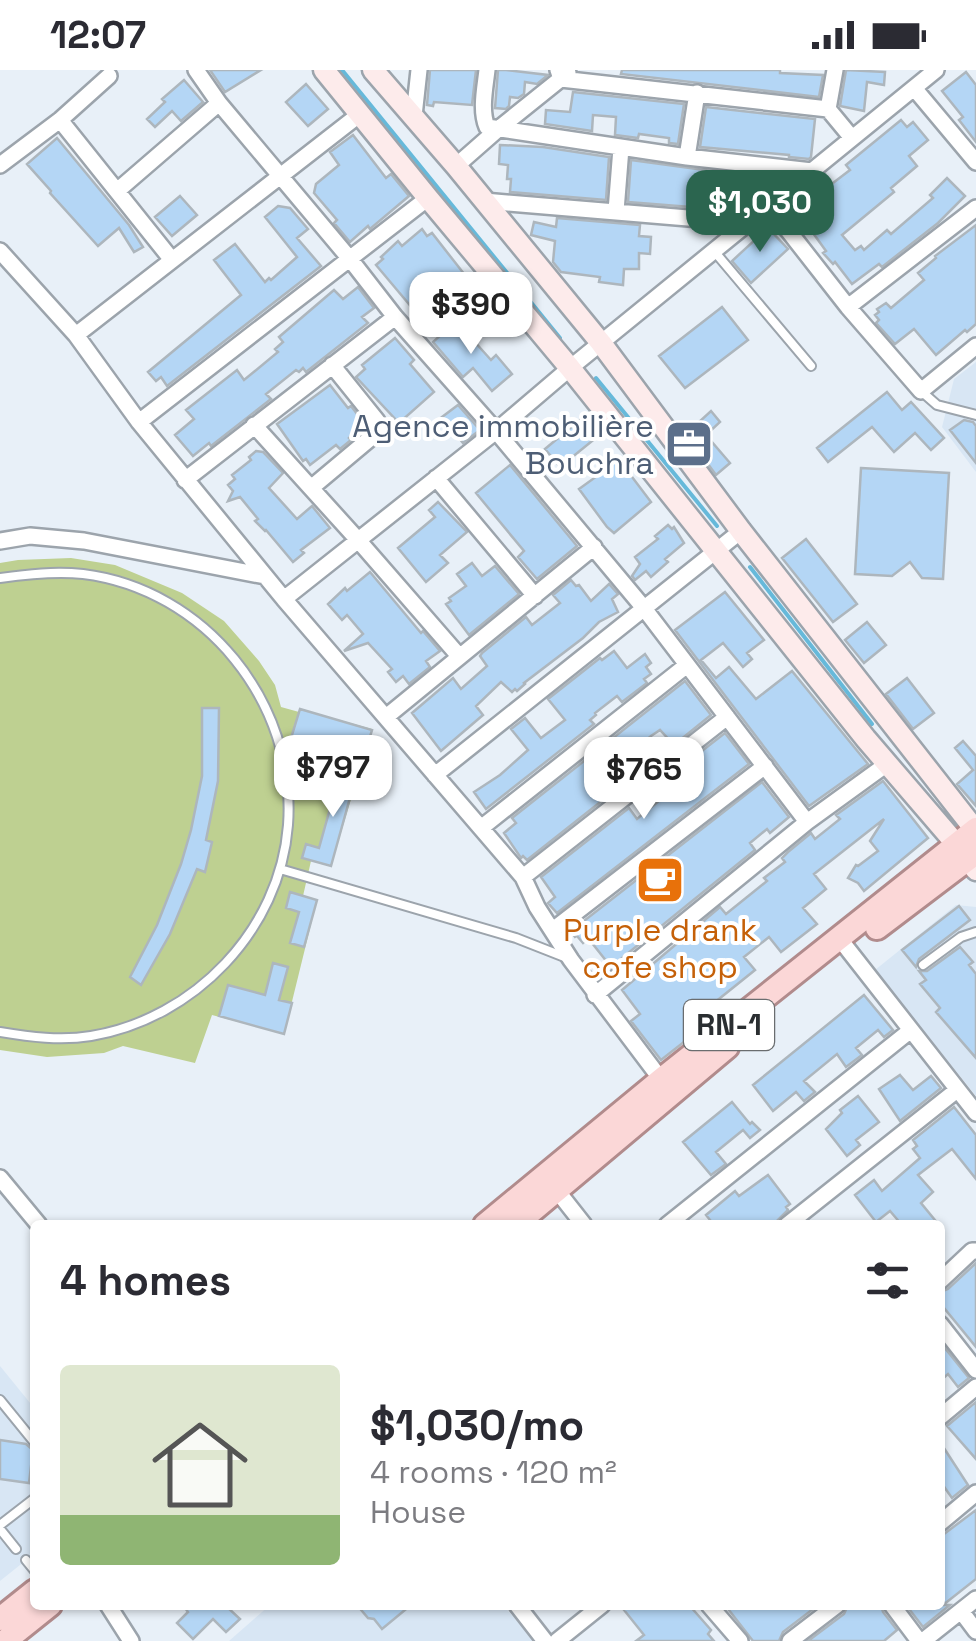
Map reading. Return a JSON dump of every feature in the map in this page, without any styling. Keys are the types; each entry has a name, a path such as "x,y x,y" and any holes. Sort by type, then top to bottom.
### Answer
{"main road":[{"path":"324,70 888,764 972,845"},
{"path":"373,70 601,344 972,845"},
{"name":"RN-1","path":"493,1220 550,1183 843,944 972,845"},
{"name":"RN-1","path":"519,1220 550,1183"},
{"path":"0,1619 30,1595"},
{"path":"5,1641 44,1610"}],"street":[{"path":"196,70 279,177 643,608 807,822"},
{"path":"414,116 419,70"},
{"path":"487,70 484,118 488,127 497,130 688,158 812,171"},
{"path":"828,109 834,70"},
{"path":"284,599 496,431 936,70"},
{"path":"456,166 563,73 828,109 852,138"},
{"path":"0,165 60,120 109,76"},
{"path":"914,88 976,162"},
{"path":"688,158 697,94"},
{"path":"117,191 219,103"},
{"path":"76,335 360,114"},
{"path":"60,120 172,260"},
{"path":"616,212 621,148"},
{"path":"139,422 428,198"},
{"path":"484,201 748,223"},
{"path":"768,206 848,307 922,391 976,346"},
{"path":"848,307 976,208"},
{"path":"0,251 76,335 139,422 284,599 523,876 537,907 571,960 666,1086"},
{"path":"186,480 396,317"},
{"path":"311,488 378,428 332,365"},
{"path":"254,426 459,656"},
{"path":"436,478 535,596"},
{"path":"435,775 741,531"},
{"path":"0,541 30,536 84,541 265,576"},
{"path":"386,717 594,548"},
{"path":"480,828 687,666"},
{"path":"523,876 727,717"},
{"path":"596,995 807,822 888,764"},
{"path":"553,930 764,766"},
{"path":"843,944 976,1113"},
{"path":"673,1220 911,1030"},
{"path":"792,1220 957,1090"},
{"path":"0,1178 35,1220"},
{"path":"550,1183 580,1220"},
{"path":"945,1276 976,1251"},
{"path":"945,1330 976,1370"},
{"path":"945,1413 976,1386"},
{"path":"945,1519 976,1493"},
{"path":"896,1610 921,1641 976,1599"},
{"path":"111,1610 131,1641"},
{"path":"521,1610 545,1641"},
{"path":"557,1641 596,1610"},
{"path":"713,1610 740,1641"},
{"path":"790,1641 830,1610"},
{"path":"961,1611 976,1632"}],"lane":[{"path":"714,251 811,366"},
{"path":"922,391 937,405 976,415"},
{"path":"0,578 40,572 84,574 128,584 168,602 205,628 236,660 261,696 278,738 287,781 288,826 280,869 264,910 240,948 210,980 174,1006 133,1025 90,1036 46,1039 0,1032"},
{"path":"280,869 516,938 571,960"},
{"path":"923,965 960,937 976,932"},
{"path":"0,1400 30,1436"},
{"path":"16,1549 0,1527 30,1502"},
{"path":"26,1560 30,1565"}],"shaded area":[{"path":"976,362 976,472 942,427 954,379"},
{"path":"956,905 976,907 976,1096 875,970"},
{"path":"0,1366 30,1403 30,1557 0,1581"},
{"path":"264,1610 507,1610 534,1641 229,1641"}],"green space":[{"path":"71,558 115,565 182,593 224,621 275,685 281,707 372,729 331,866 311,861 303,896 317,900 284,1034 212,1015 195,1063 123,1046 104,1053 47,1057 0,1050 0,563"}],"building":[{"path":"210,70 261,70 225,92"},
{"path":"430,70 476,70 472,105 427,105"},
{"path":"498,70 548,75 537,84 525,82 524,94 510,97 506,109 495,108"},
{"path":"622,70 780,70 823,75 819,97 621,74"},
{"path":"846,70 885,72 884,85 867,82 864,111 840,106"},
{"path":"966,72 976,85 976,142 959,120 963,117 942,91"},
{"path":"184,80 203,102 181,121 172,111 155,127 147,119"},
{"path":"306,84 328,109 308,126 286,102"},
{"path":"573,92 684,104 678,144 669,143 669,138 615,135 616,117 593,115 592,131 545,124 546,110 570,112"},
{"path":"706,107 815,119 811,157 700,147"},
{"path":"901,120 907,127 913,122 928,140 909,156 917,166 891,188 894,192 842,235 855,250 861,246 864,250 887,230 891,234 933,198 930,195 947,178 965,196 882,267 879,264 852,284 823,253 826,251 805,222 800,225 795,219 793,208 809,195 812,199 850,170 846,165"},
{"path":"353,135 386,178 391,174 409,196 350,242 314,193 316,184 339,165 330,152"},
{"path":"57,138 143,247 134,252 119,228 98,246 27,164"},
{"path":"500,145 609,157 606,200 510,192 508,165 499,164"},
{"path":"631,160 734,174 734,179 754,181 755,176 766,177 763,196 742,193 741,211 628,202"},
{"path":"180,196 197,215 172,236 155,217"},
{"path":"278,206 290,208 308,229 297,238 321,266 167,386 161,377 156,381 148,372 241,295 214,260 235,244 265,282 297,257 265,217"},
{"path":"557,218 640,225 639,236 651,237 650,254 639,253 639,269 624,269 623,285 599,282 600,277 561,272 553,262 555,241 531,235 534,222 556,227"},
{"path":"976,225 976,324 936,355 914,329 895,344 876,323 877,309 886,303 891,308 924,280 918,273"},
{"path":"768,228 788,249 751,283 732,261"},
{"path":"422,229 427,236 432,233 472,284 424,322 376,265 398,241 402,246"},
{"path":"358,287 374,308 362,317 368,323 306,372 303,368 296,370 266,394 271,399 193,456 175,435 194,419 186,410 237,370 244,380 278,352 275,349 283,342 279,337 334,290 343,299"},
{"path":"722,307 748,340 685,388 659,356"},
{"path":"456,321 491,360 496,355 512,374 492,391 473,368 463,377 433,342"},
{"path":"395,338 414,360 410,364 434,392 399,423 356,377 365,369 362,365"},
{"path":"330,385 364,423 340,449 336,445 310,465 277,424"},
{"path":"887,392 902,410 911,402 944,438 931,450 915,433 894,452 872,427 828,462 817,448"},
{"path":"458,405 480,430 463,443 442,417"},
{"path":"711,411 720,422 706,435 730,463 716,475 686,434"},
{"path":"581,419 586,420 597,437 560,467 545,449"},
{"path":"964,420 976,426 976,463 950,430"},
{"path":"256,451 263,452 283,473 269,488 297,519 312,506 330,528 301,550 304,553 293,562 255,521 258,519 240,497 228,501 233,491 228,485 235,479 232,475"},
{"path":"615,458 628,468 651,502 614,533 579,489"},
{"path":"510,465 577,546 537,579 518,557 524,551 476,493"},
{"path":"861,468 949,473 943,579 922,578 910,562 892,576 855,574"},
{"path":"438,502 467,532 440,555 448,563 426,582 398,548 435,517 429,510"},
{"path":"668,525 674,527 684,543 651,577 646,571 635,580 632,576 640,564 635,557 658,539 655,536"},
{"path":"806,539 857,604 833,622 782,558"},
{"path":"472,563 482,576 495,566 519,594 469,635 446,604 466,586 457,574"},
{"path":"370,572 440,651 426,661 430,667 409,684 403,676 396,682 388,672 392,669 368,643 344,651 363,634 347,615 342,620 328,604"},
{"path":"571,580 591,601 609,584 618,594 612,599 618,612 599,622 517,691 512,692 501,682 476,706 483,715 441,751 412,713 453,678 461,689 487,666 482,653 526,617 532,625 560,603 553,595"},
{"path":"725,592 764,640 747,653 752,659 743,667 723,643 701,660 716,678 729,667 756,699 792,671 868,764 809,806 675,630"},
{"path":"867,622 886,645 864,663 845,640"},
{"path":"614,651 627,668 645,654 651,663 646,667 651,674 644,679 647,683 622,702 617,696 595,713 590,720 594,724 486,809 474,792 528,750 511,729 525,718 541,738 565,720 548,699"},
{"path":"907,678 934,713 913,729 886,694"},
{"path":"685,681 711,715 674,745 660,730 651,736 623,760 629,767 607,785 613,792 527,860 521,858 504,833 516,823 512,818"},
{"path":"202,708 219,708 218,781 206,840 212,842 205,872 197,869 170,934 141,985 130,977 157,925 191,830 202,776"},
{"path":"300,709 372,730 364,756 292,735"},
{"path":"725,733 749,764 557,913 548,903 555,897 541,877 629,808 637,819 666,795 658,785"},
{"path":"963,741 976,756 976,806 957,784 973,770 955,748"},
{"path":"336,770 356,776 331,866 302,858 306,844 319,848 333,798 329,797"},
{"path":"883,781 928,838 864,891 848,878 856,865 878,851 870,841 884,819 814,874 826,889 803,908 817,924 781,952 769,937 744,957 755,970 704,1011 712,1020 661,1060 631,1021 640,1014 622,990 720,907 726,914 767,881 764,878 785,862 782,858 788,852 811,833 815,839 840,819 836,815"},
{"path":"762,782 789,817 750,843 755,850 611,967 588,938 583,943 575,937 571,931"},
{"path":"290,892 317,900 304,947 290,943 299,912 286,908"},
{"path":"959,906 970,920 919,959 916,967 902,950"},
{"path":"960,947 973,962 969,965 976,974 976,1058 936,1012 940,1008 920,984 926,980 919,971 927,971"},
{"path":"273,963 288,967 279,1000 292,1003 284,1034 219,1016 228,985 265,995"},
{"path":"864,995 893,1030 884,1037 878,1030 856,1048 862,1055 846,1067 837,1054 804,1081 815,1092 804,1101 796,1092 773,1111 753,1085"},
{"path":"900,1075 913,1090 931,1076 941,1088 900,1121 879,1089"},
{"path":"858,1096 879,1122 856,1140 860,1145 847,1156 826,1129 842,1113 840,1110"},
{"path":"732,1102 760,1130 750,1138 743,1130 716,1152 726,1164 711,1175 683,1142"},
{"path":"954,1107 976,1135 976,1179 952,1149 918,1175 933,1192 921,1203 935,1220 898,1220 890,1211 874,1220 855,1195 874,1180 882,1191 920,1158 913,1149 917,1146 913,1140"},
{"path":"768,1175 790,1204 778,1220 710,1220 706,1215 735,1191 739,1196"},
{"path":"976,1263 976,1347 945,1309 948,1289"},
{"path":"945,1348 969,1378 958,1387 948,1374 945,1377"},
{"path":"976,1402 976,1459 947,1426"},
{"path":"0,1440 26,1444 30,1447 29,1483 0,1479"},
{"path":"945,1450 968,1485 952,1498 945,1488"},
{"path":"976,1510 976,1579 945,1603 945,1533"},
{"path":"230,1610 240,1619 226,1632 213,1619 193,1639 177,1623 188,1612"},
{"path":"361,1610 405,1610 382,1629"},
{"path":"624,1610 693,1610 711,1630 708,1634 714,1641 636,1641 644,1635"},
{"path":"729,1610 812,1610 783,1632 779,1641 753,1641"},
{"path":"846,1610 882,1610 897,1630 884,1641 808,1641"},
{"path":"910,1610 944,1610 923,1627"}],"waterway":[{"path":"342,70 560,338"},
{"path":"596,378 717,526"},
{"path":"750,567 872,724"}],"place":[{"name":"Agence immobilière Bouchra","path":"689,444"},
{"name":"Purple drank cofe shop","path":"660,880"}]}
